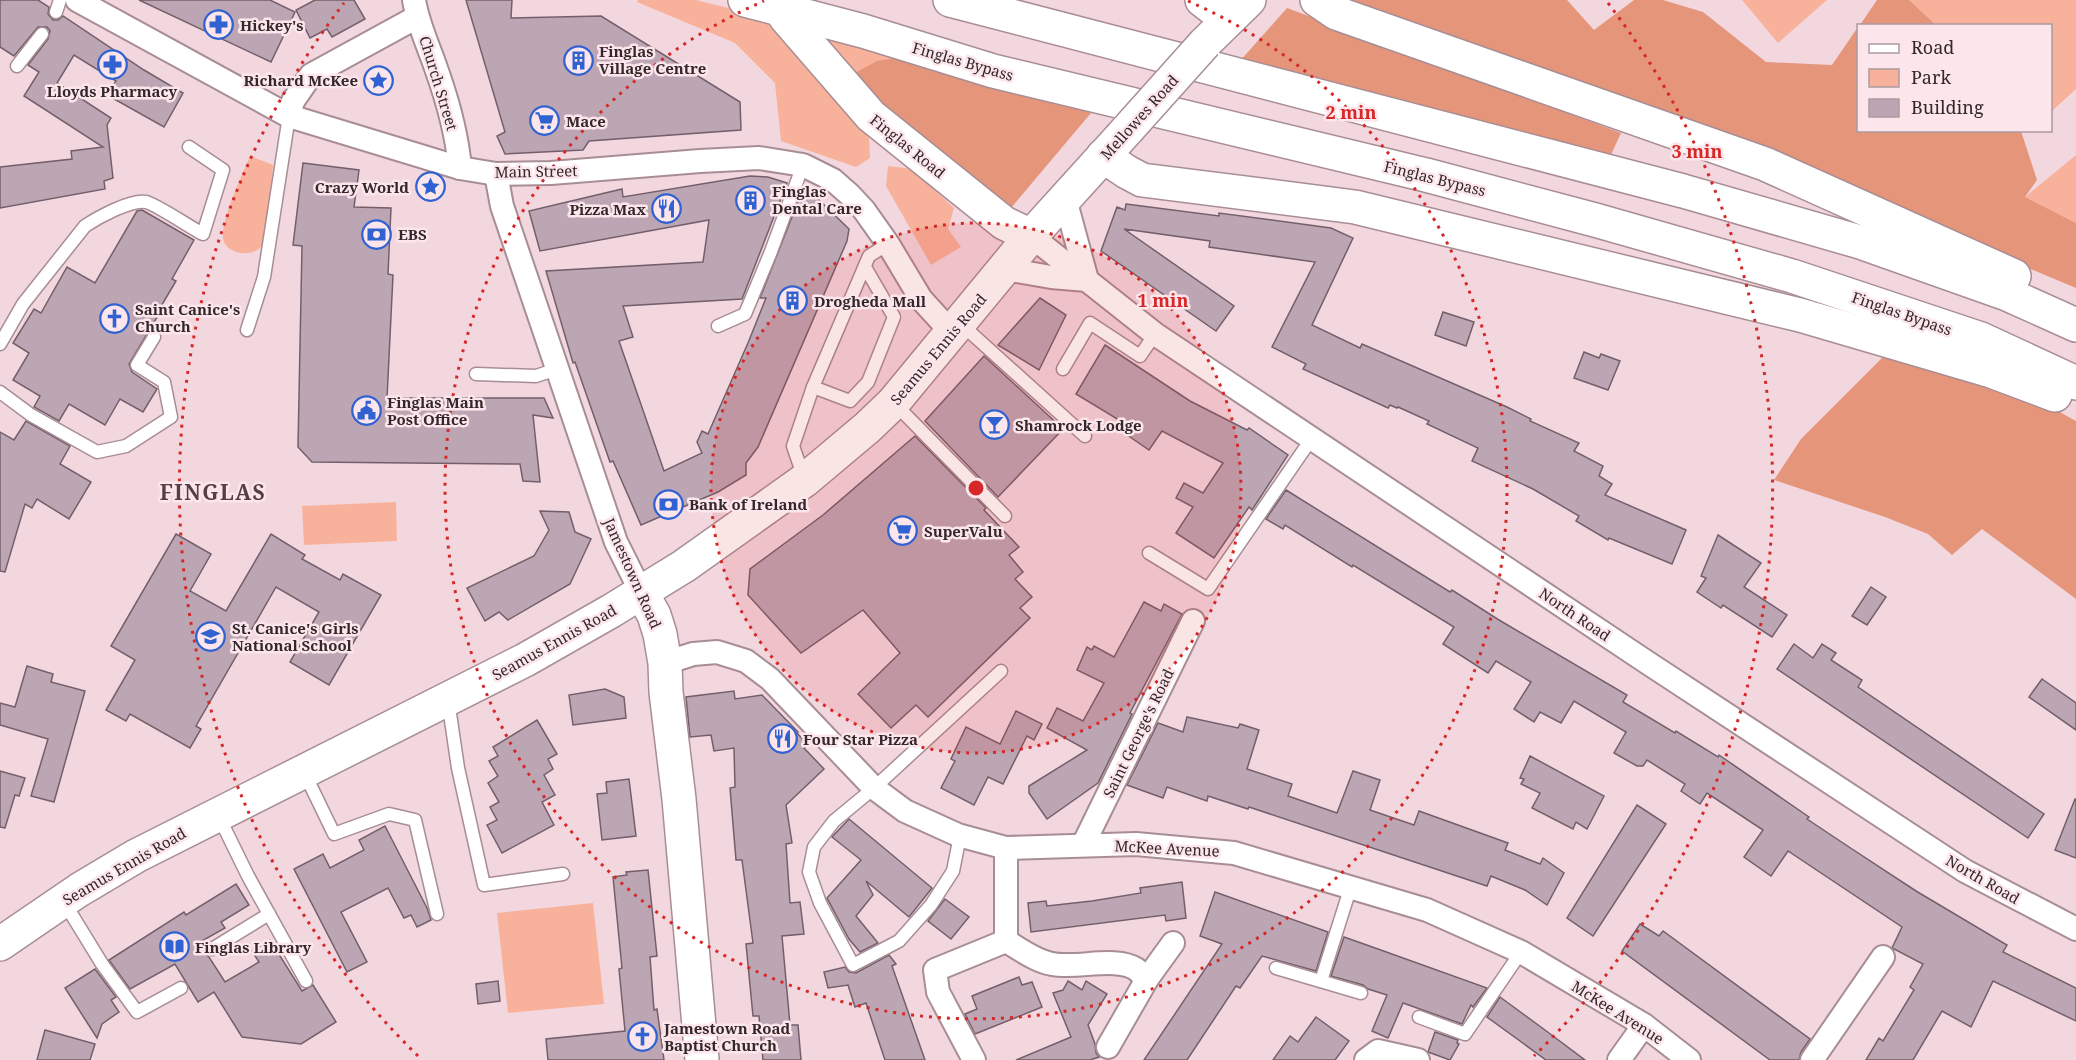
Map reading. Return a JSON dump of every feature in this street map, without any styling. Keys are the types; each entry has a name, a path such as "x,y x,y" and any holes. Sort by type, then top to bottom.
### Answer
{"main road":[{"path":"745,0 782,10"},
{"path":"950,0 1660,185 1860,242 2007,294 2076,325"},
{"path":"1202,0 1238,10"},
{"path":"1317,0 1336,13 1765,164 2076,304"},
{"name":"Finglas Road","path":"782,10 786,18 871,116 1004,224 1031,236"},
{"name":"Finglas Bypass","path":"782,10 863,31 993,71 1426,175 1792,276 1981,339 2076,383"},
{"name":"Mellowes Road","path":"1031,236 1205,43 1238,10"},
{"path":"1103,156 1142,180 1355,207 1800,315 1991,371 2076,404"},
{"name":"Seamus Ennis Road","path":"0,944 64,900 136,856 525,660 684,566 805,480 868,427 893,403 1031,236"},
{"name":"Jamestown Road","path":"641,592 654,615 665,663 702,1060"}],"street":[{"name":"Main Street","path":"90,3 290,116 460,168 496,174 551,173 759,158 803,165 833,180 850,195 864,210 888,244 921,299 934,315 957,327"},
{"path":"290,116 293,102 311,75 416,8"},
{"name":"Church Street","path":"416,8 438,72 458,148 460,168"},
{"name":"Jamestown Road","path":"496,174 502,206 616,542 641,592"},
{"path":"1005,269 1051,277 1087,280 1065,199"},
{"name":"North Road","path":"1031,236 1155,334 1648,663 1965,871 2076,929"},
{"name":"Saint George's Road","path":"1083,845 1193,621"},
{"name":"McKee Avenue","path":"665,663 693,654 711,652 734,655 746,661 770,679 874,788 905,811 960,836 1006,848 1136,844 1234,853 1351,886 1427,910 1521,952 1644,1025 1689,1060"},
{"path":"1006,848 1006,940"},
{"path":"1006,940 1037,959 1052,964 1072,966 1117,964 1136,969 1147,979"},
{"path":"974,1060 938,992 935,970 1006,940"},
{"path":"1108,1047 1147,979 1173,943"},
{"path":"1812,1060 1883,957"},
{"path":"1619,1060 1644,1025"},
{"path":"1366,1060 1378,1051 1418,1060"}],"lane":[{"path":"17,66 42,34"},
{"path":"247,330 264,277 290,116"},
{"path":"0,345 23,304 85,226 96,219 126,205 146,201 203,234 223,170 189,147"},
{"path":"718,326 745,314 803,165"},
{"path":"805,480 793,447 813,387 869,256 888,244"},
{"path":"813,387 850,401 868,382 894,317 864,267"},
{"path":"1063,369 1090,323 1140,356 1155,334"},
{"path":"957,327 1085,436"},
{"path":"0,392 31,415 98,452 126,446 171,417 164,382 137,365 154,337"},
{"path":"476,374 536,376 558,369"},
{"path":"893,403 1005,516"},
{"path":"1149,553 1208,589 1312,438"},
{"path":"960,836 953,871 931,905 898,941 853,965 820,903 809,872 814,847 834,821 874,788 1001,671"},
{"path":"448,699 458,768 484,885 563,874"},
{"path":"304,771 334,834 389,814 416,820 437,914"},
{"path":"217,814 306,981"},
{"path":"1321,981 1351,886"},
{"path":"64,900 102,964 137,1012 181,988"},
{"path":"212,949 269,914"},
{"path":"1419,1017 1465,1034 1521,952"},
{"path":"1276,968 1360,993"}],"green space":[{"path":"638,0 696,0 769,18 822,75 869,138 870,158 856,167 781,141 775,83 735,43 637,2"},
{"path":"1742,0 1827,0 1778,43"},
{"path":"1909,0 2076,0 2076,89 2052,111 2052,24 1935,24"},
{"path":"822,33 909,56 853,74 821,41"},
{"path":"2076,155 2076,223 2025,197"},
{"path":"250,156 273,165 266,235 259,249 254,252 240,253 229,248 223,237 233,196"},
{"path":"888,166 913,169 954,208 948,229 961,247 931,265 886,186"},
{"path":"396,502 397,541 304,545 302,506"},
{"path":"593,903 604,1004 508,1013 497,913"}],"shaded area":[{"path":"1340,0 1567,0 1594,30 1634,0 1663,0 1703,12 1766,62 1832,65 1857,28 1857,132 2021,132 2037,180 2025,197 2076,223 2076,288 1878,205"},
{"path":"1877,0 1909,0 1935,24 1861,24"},
{"path":"1287,8 1621,133 1609,159 1239,62"},
{"path":"909,56 1091,113 1011,208 928,146 853,74 877,61"},
{"path":"1904,354 2034,398 2076,421 2076,599 1982,529 1952,555 1928,534 1885,517 1774,480 1801,439 1882,358"}],"building":[{"path":"0,0 38,0 49,7 48,14 53,20 58,20 63,16 183,93 164,127 107,95 116,81 74,55 57,83 111,118 107,125 113,178 104,181 105,189 0,208 0,167 72,159 71,151 103,147 24,96 39,72 28,65 48,39 50,31 47,27 38,27 14,56 0,47"},
{"path":"139,0 270,0 295,12 271,62"},
{"path":"315,0 354,0 365,19 332,37 327,29 310,38 296,10"},
{"name":"Finglas Village Centre","path":"466,0 512,0 511,18 601,16 740,102 741,130 589,141 583,150 505,154 497,136 505,132"},
{"path":"303,163 359,170 354,207 391,208 388,274 393,275 387,398 544,398 553,418 533,415 540,482 523,481 520,464 312,462 298,447 302,246 293,245"},
{"path":"750,176 768,177 787,183 742,299 623,306 633,337 619,341 664,471 702,453 697,442 702,431 708,434 748,343 766,298 760,298 803,189 815,196 849,229 847,241 758,447 746,463 746,475 718,492 641,525 613,461 610,462 575,362 573,363 546,271 703,262 709,220 540,251 529,211 622,189 623,197"},
{"path":"1126,204 1219,216 1219,213 1331,228 1353,238 1312,325 1360,348 1362,344 1507,407 1531,419 1530,421 1579,443 1574,451 1603,466 1599,476 1612,484 1605,495 1686,530 1672,564 1609,538 1608,540 1576,521 1579,516 1533,489 1472,461 1478,448 1427,424 1429,421 1398,407 1390,405 1388,408 1303,369 1306,364 1272,347 1315,262 1209,247 1210,241 1124,229 1234,306 1216,331 1101,251 1117,207 1125,210"},
{"name":"Saint Canice's Church","path":"142,210 194,240 172,279 176,281 160,308 162,309 129,364 132,372 157,389 143,412 120,399 105,425 69,404 59,421 34,407 40,396 13,380 29,353 13,343 34,309 41,313 67,267 95,283 137,211"},
{"path":"1040,298 1066,315 1039,370 998,345"},
{"path":"1443,312 1474,322 1466,346 1435,335"},
{"path":"1105,345 1190,401 1247,430 1249,428 1288,455 1252,510 1249,507 1214,558 1176,533 1193,507 1176,498 1184,483 1203,493 1223,463 1162,431 1149,450 1120,430 1124,423 1076,394"},
{"path":"1584,352 1599,358 1601,354 1620,361 1608,390 1574,378"},
{"name":"Shamrock Lodge","path":"984,356 1063,429 998,497 925,421"},
{"path":"26,421 70,446 60,464 91,482 69,519 37,499 32,508 25,504 5,572 0,571 0,432 14,440"},
{"name":"SuperValu","path":"915,436 986,508 984,510 1019,547 1009,555 1023,572 1015,579 1032,597 1020,608 1030,618 928,717 916,705 891,728 858,694 900,653 863,610 801,653 748,595 750,569 823,515"},
{"path":"1286,490 1450,592 1452,590 1627,695 1623,702 1718,757 1719,755 1849,847 1916,891 2007,945 2003,952 2076,988 2076,1021 1993,981 1971,1027 1942,1011 1913,1060 1866,1060 1879,1038 1883,1041 1914,990 1910,987 1923,964 1892,948 1902,927 1788,851 1771,876 1744,857 1763,830 1707,793 1700,804 1681,791 1685,784 1647,760 1643,766 1637,766 1614,753 1626,732 1574,701 1561,723 1540,712 1534,722 1514,709 1531,682 1496,661 1488,673 1443,644 1454,627 1285,525 1283,529 1266,519"},
{"path":"540,511 569,512 575,532 591,539 570,584 508,620 499,612 485,621 467,588 534,556 549,530"},
{"path":"176,534 211,554 190,591 226,611 271,534 305,555 302,559 340,580 343,574 381,595 329,685 290,662 319,612 276,587 196,726 201,729 190,748 130,714 126,721 106,710 135,660 111,646"},
{"path":"1718,535 1761,563 1744,587 1787,615 1772,637 1723,605 1721,608 1697,592 1706,578 1701,576"},
{"path":"1871,587 1886,597 1867,625 1852,616"},
{"path":"1144,602 1161,611 1164,604 1182,614 1130,713 1132,714 1098,783 1047,819 1029,793 1029,786 1087,750 1047,728 1057,708 1083,721 1104,683 1077,670 1087,647 1092,650 1094,646 1114,657"},
{"path":"1794,644 1813,658 1822,644 1836,653 1831,660 1862,680 1858,687 2044,814 2028,838 1777,669"},
{"path":"27,666 53,674 51,682 85,691 54,802 31,796 48,739 0,725 0,703 15,707"},
{"path":"2042,679 2076,703 2076,730 2029,697"},
{"path":"605,689 624,697 626,718 573,725 569,695"},
{"path":"734,691 735,699 762,695 798,732 808,745 804,748 824,769 786,805 792,843 786,844 790,903 800,902 804,934 782,936 790,1025 798,1025 801,1060 763,1060 759,1016 753,1016 746,944 753,943 742,860 736,860 730,788 735,787 734,748 714,751 711,735 690,737 686,697"},
{"path":"1016,711 1042,724 1034,740 1027,736 1003,784 988,777 974,805 941,788 955,761 951,759 966,727 1000,744"},
{"path":"1187,717 1238,728 1240,724 1259,730 1247,769 1292,784 1288,796 1337,813 1353,771 1380,780 1370,810 1414,825 1419,811 1508,843 1505,850 1540,864 1543,858 1564,873 1547,905 1525,890 1491,876 1487,886 1249,807 1248,809 1208,796 1207,801 1167,787 1163,798 1127,785 1158,723 1183,732"},
{"path":"537,720 557,754 548,759 553,769 544,775 555,795 542,802 554,825 502,853 487,825 497,820 490,807 499,802 488,783 498,776 489,761 498,756 493,747"},
{"path":"1530,756 1604,796 1587,829 1576,822 1573,829 1532,808 1540,793 1521,784 1524,779 1520,778"},
{"path":"0,771 25,778 19,796 15,795 5,828 0,827"},
{"path":"629,779 636,836 602,840 597,794 607,793 606,782"},
{"path":"2076,799 2076,858 2055,850"},
{"path":"1637,805 1666,824 1593,936 1567,918"},
{"path":"849,819 932,888 909,917 866,881 873,895 856,916 878,943 860,952 849,939 827,898 861,860 832,837"},
{"path":"385,826 431,920 417,927 411,915 404,918 388,888 341,912 367,962 347,972 294,869 323,854 330,868 364,850 359,840"},
{"path":"648,870 657,956 650,957 654,1010 657,1009 664,1060 548,1060 546,1039 625,1031 619,969 622,968 613,877 627,875 626,872"},
{"path":"1182,882 1186,918 1166,921 1165,915 1031,932 1028,903 1046,901 1047,906 1092,901 1141,893 1140,888"},
{"path":"236,884 249,905 221,922 225,928 200,942 205,954 225,982 259,962 252,951 270,940 302,991 313,985 336,1022 301,1044 242,1037 214,992 198,1002 175,964 130,989 109,960 184,912 186,915"},
{"path":"1215,892 1328,932 1316,971 1262,956 1240,988 1236,986 1187,1060 1144,1060 1222,944 1200,936"},
{"path":"945,899 969,917 951,939 928,921"},
{"path":"1640,924 1659,936 1663,931 1810,1039 1801,1052 1799,1060 1770,1060 1622,951"},
{"path":"1344,937 1487,988 1473,1007 1471,1005 1462,1024 1403,1003 1388,1038 1372,1031 1387,995 1331,976"},
{"path":"889,955 896,964 892,966 925,1060 885,1060 866,1003 855,1007 848,985 828,988 824,972 845,967 849,972 856,973"},
{"path":"95,969 116,997 111,1000 119,1012 102,1024 97,1038 65,988"},
{"path":"1019,977 1022,985 1032,982 1042,1007 975,1034 965,1014 977,1009 972,996"},
{"path":"498,981 500,1001 478,1004 476,984"},
{"path":"1068,981 1082,990 1086,981 1107,994 1088,1025 1099,1057 1090,1060 1016,1060 1071,1037 1053,993 1063,990"},
{"path":"1500,997 1585,1060 1546,1060 1487,1017"},
{"path":"1316,1017 1349,1041 1335,1060 1273,1060 1290,1036 1298,1042"},
{"path":"45,1030 95,1044 90,1060 37,1060"},
{"path":"1435,1032 1458,1040 1459,1044 1450,1060 1428,1052"}],"place":[{"name":"Hickey's","path":"219,25"},
{"name":"Finglas Village Centre","path":"578,60"},
{"name":"Lloyds Pharmacy","path":"112,64"},
{"name":"Richard McKee","path":"379,80"},
{"name":"Mace","path":"545,121"},
{"name":"Crazy World","path":"430,187"},
{"name":"Finglas Dental Care","path":"751,200"},
{"name":"Pizza Max","path":"667,209"},
{"name":"EBS","path":"377,234"},
{"name":"Drogheda Mall","path":"793,301"},
{"name":"Saint Canice's Church","path":"114,318"},
{"name":"Finglas Main Post Office","path":"366,411"},
{"name":"Shamrock Lodge","path":"994,425"},
{"name":"Bank of Ireland","path":"668,504"},
{"name":"SuperValu","path":"903,531"},
{"name":"St. Canice's Girls National School","path":"211,637"},
{"name":"Four Star Pizza","path":"782,739"},
{"name":"Finglas Library","path":"174,947"},
{"name":"Jamestown Road Baptist Church","path":"643,1037"}],"district":[{"name":"FINGLAS","path":"213,492"}]}
